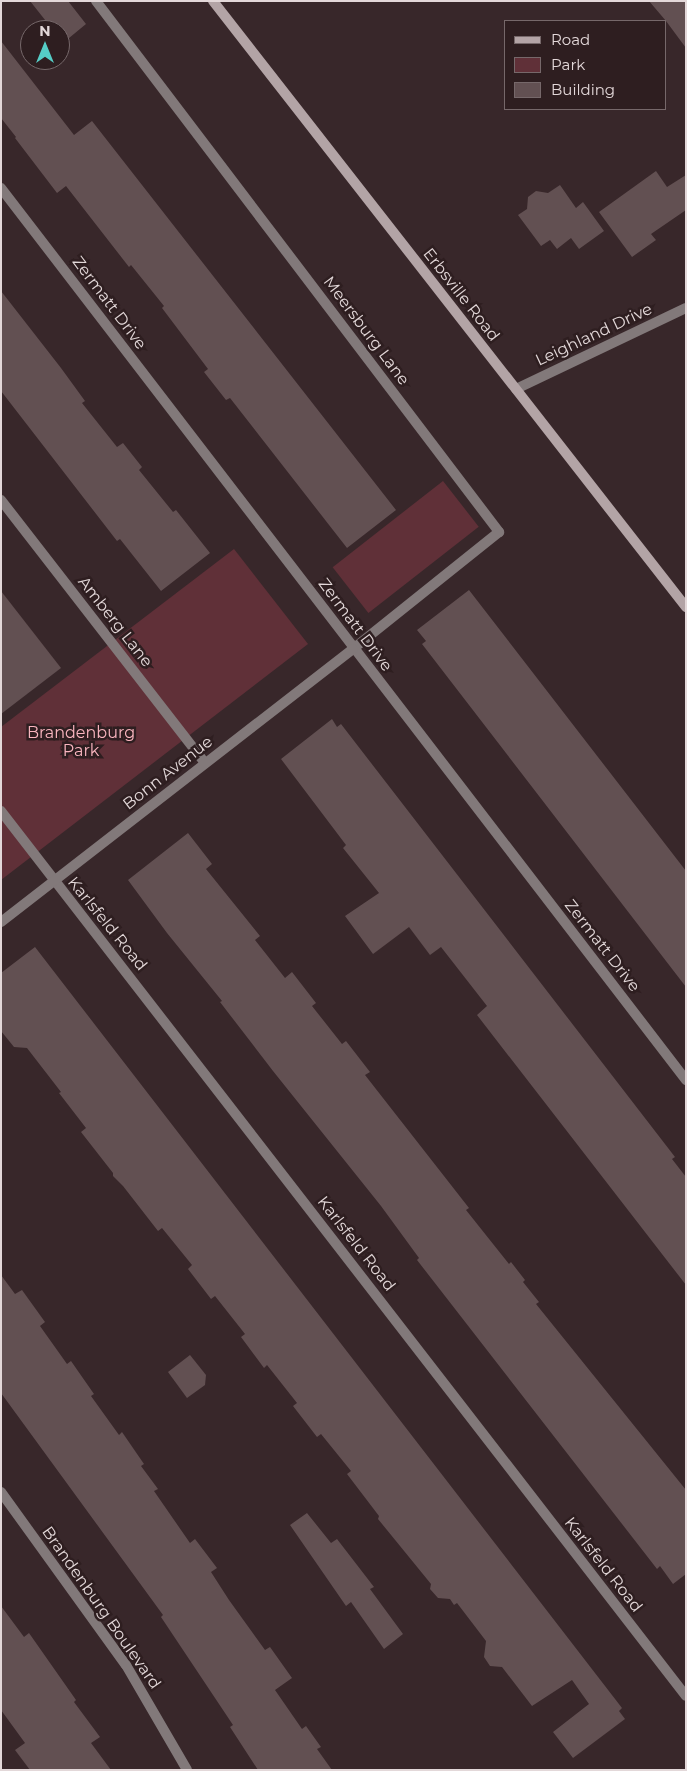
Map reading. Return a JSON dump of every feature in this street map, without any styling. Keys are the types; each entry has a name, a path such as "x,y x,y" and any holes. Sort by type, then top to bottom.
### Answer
{"main road":[{"name":"Erbsville Road","path":"213,1 686,607"}],"street":[{"name":"Meersburg Lane","path":"96,1 499,532 353,648"},
{"name":"Zermatt Drive","path":"1,188 686,1080"},
{"name":"Leighland Drive","path":"516,390 686,308"},
{"name":"Amberg Lane","path":"1,500 205,763"},
{"name":"Bonn Avenue","path":"1,922 353,648"},
{"name":"Karlsfeld Road","path":"1,811 686,1696"},
{"name":"Brandenburg Boulevard","path":"1,1492 126,1665 187,1770"}],"green space":[{"path":"443,481 479,527 368,613 333,567"},
{"name":"Brandenburg Park","path":"234,549 308,644 1,880 1,727"}],"building":[{"path":"30,1 68,1 86,24 70,37 70,20 45,20"},
{"path":"649,1 686,1 686,48 667,20"},
{"path":"1,41 20,65 20,70 24,70 74,135 92,121 396,510 347,548 230,398 226,400 204,372 208,369 162,308 164,306 131,265 129,267 66,186 57,193 1,118"},
{"path":"656,171 667,187 686,175 686,210 651,234 656,240 632,257 599,212"},
{"path":"560,185 576,208 583,202 604,231 579,249 571,238 557,249 550,240 541,246 518,215 527,209 528,197 536,191 548,193"},
{"path":"1,291 61,368 85,401 82,403 117,447 123,443 142,467 139,470 173,512 176,510 210,553 161,591 120,539 117,541 1,391"},
{"path":"469,590 686,871 686,987 422,644 426,641 417,630"},
{"path":"1,591 61,668 1,714"},
{"path":"332,719 337,727 341,724 675,1157 672,1159 686,1177 686,1285 477,1015 487,1006 441,947 430,955 409,927 373,954 345,916 379,893 343,848 346,845 281,759"},
{"path":"188,833 212,864 206,869 260,936 255,940 285,978 292,972 316,1003 312,1006 342,1044 346,1041 370,1072 365,1075 469,1208 466,1210 509,1264 511,1262 525,1280 523,1282 539,1302 536,1304 686,1490 686,1574 673,1584 660,1566 657,1569 417,1260 419,1258 381,1206 273,1071 220,1002 222,1001 167,933 128,880"},
{"path":"35,947 622,1708 619,1711 625,1719 573,1758 553,1732 589,1704 572,1680 532,1706 502,1667 490,1666 484,1657 486,1641 457,1603 454,1605 450,1599 438,1598 430,1589 431,1584 378,1519 379,1516 347,1474 351,1471 321,1434 317,1437 293,1406 297,1403 267,1365 264,1368 241,1337 245,1334 215,1296 211,1299 188,1269 192,1265 162,1228 158,1231 113,1176 113,1173 81,1132 86,1128 59,1093 61,1092 27,1048 14,1047 1,1031 1,973"},
{"path":"1,1275 15,1294 22,1290 45,1322 40,1326 67,1364 71,1361 94,1394 91,1396 119,1435 122,1432 144,1464 141,1466 158,1489 154,1491 190,1543 195,1539 217,1568 211,1572 229,1600 265,1650 270,1647 292,1678 275,1690 302,1729 306,1726 321,1747 317,1749 332,1770 258,1770 230,1727 233,1725 161,1617 163,1615 1,1393"},
{"path":"190,1355 206,1375 205,1385 187,1398 168,1372"},
{"path":"307,1513 331,1543 337,1539 374,1587 370,1589 403,1634 384,1649 351,1602 346,1606 290,1525"},
{"path":"1,1606 24,1637 29,1633 76,1700 74,1702 100,1737 91,1743 111,1770 30,1770 15,1750 25,1743 1,1710"}]}
